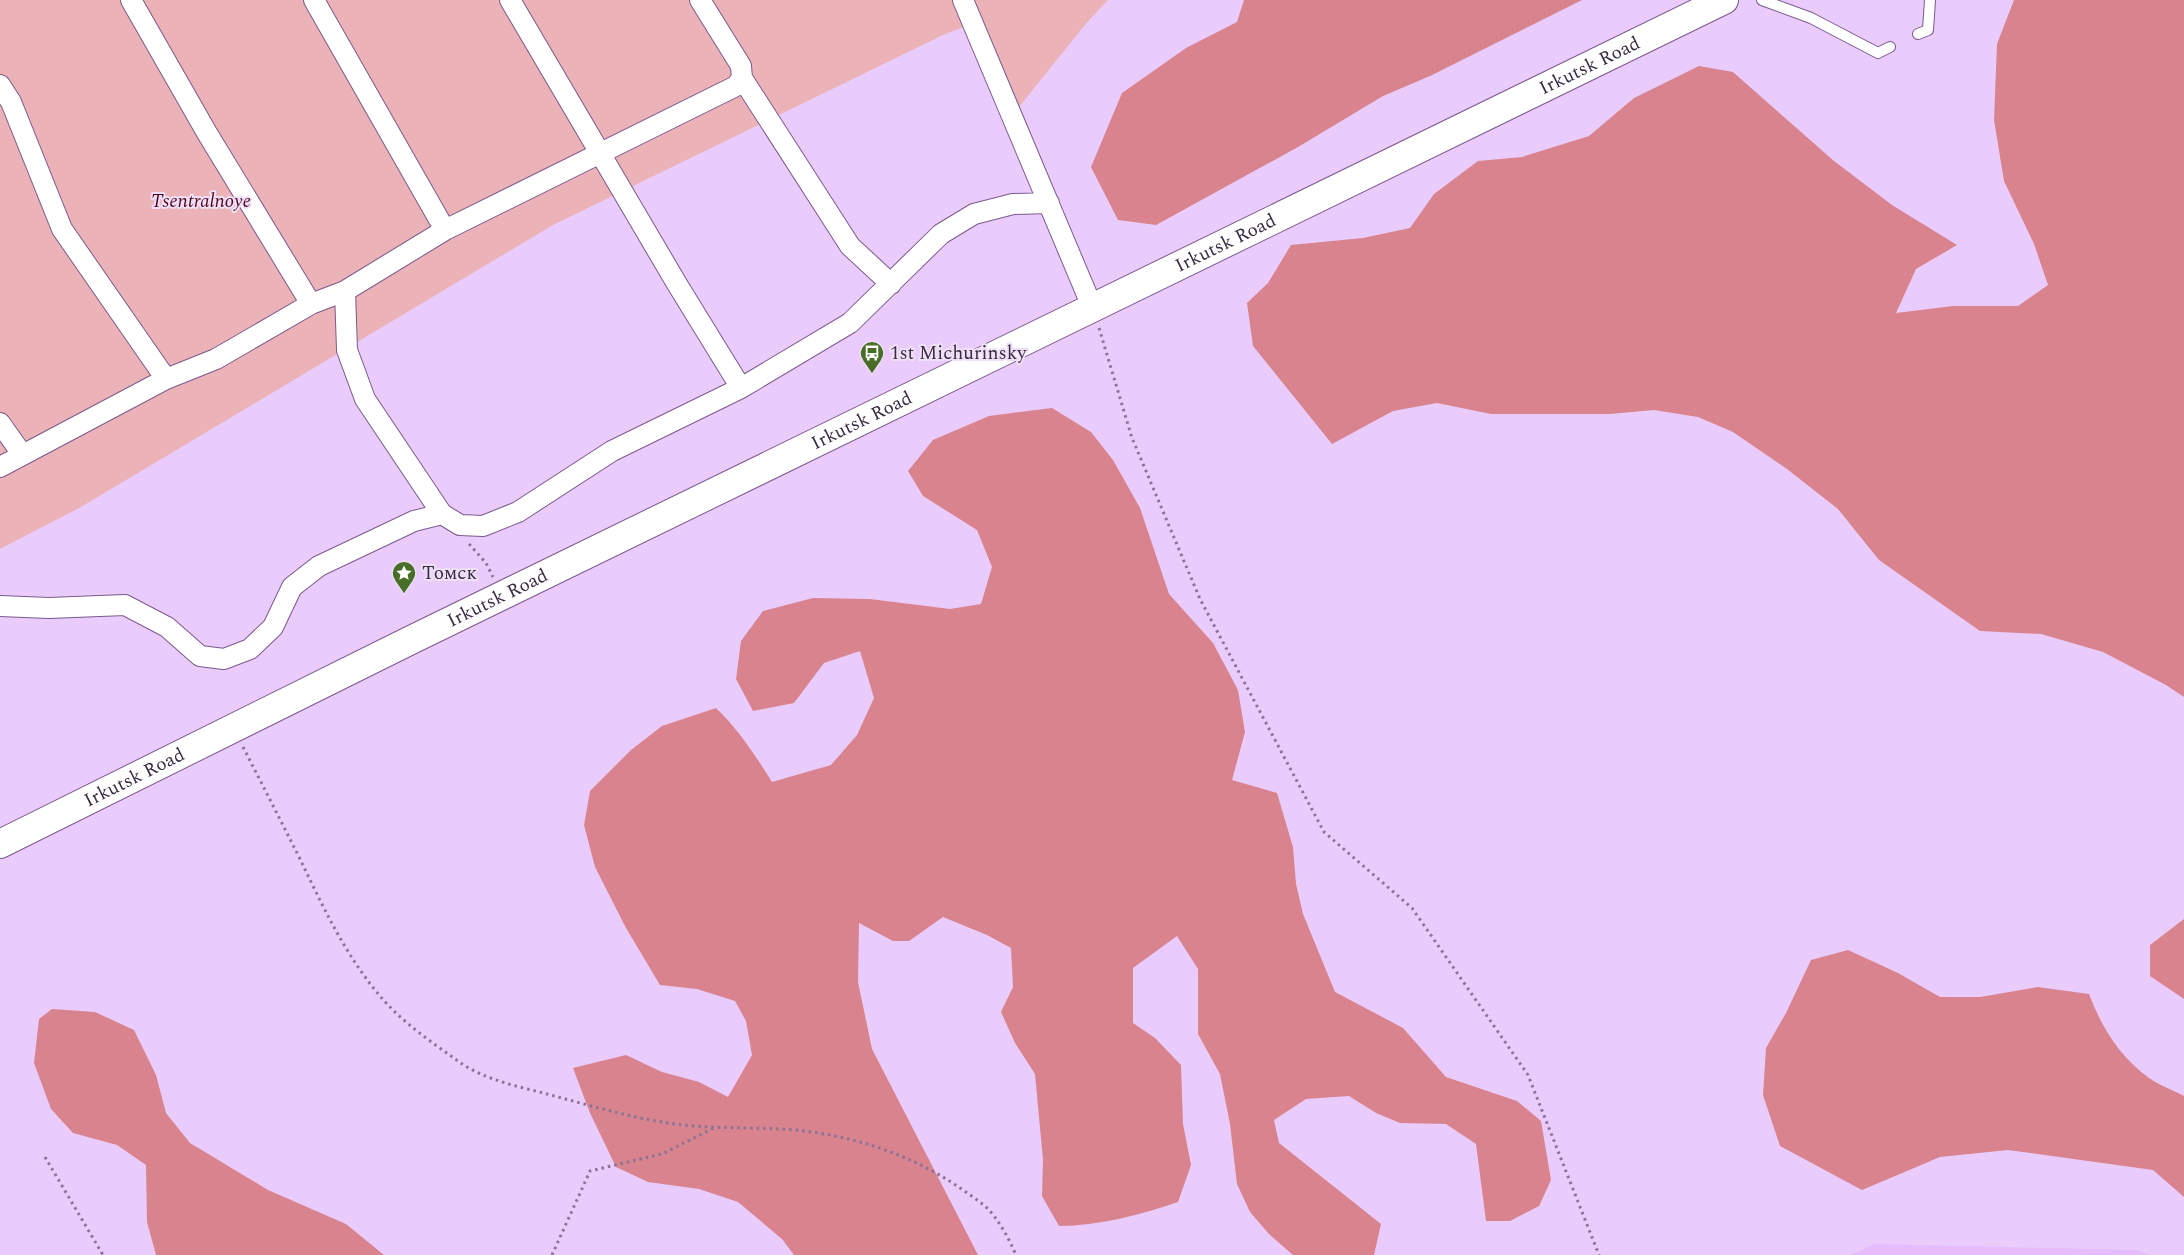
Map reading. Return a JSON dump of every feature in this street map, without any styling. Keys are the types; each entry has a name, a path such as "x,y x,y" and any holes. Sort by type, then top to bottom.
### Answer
{"main road":[{"name":"Irkutsk Road","path":"0,844 503,595 1724,0"}],"street":[{"path":"131,0 207,133 311,304"},
{"path":"314,0 445,230"},
{"path":"510,0 677,284 741,388"},
{"path":"700,0 741,66 742,78 850,246 891,284"},
{"path":"963,0 1093,309"},
{"path":"0,467 166,379 216,359 311,304 344,291 445,230 736,86 742,78"},
{"path":"0,85 11,102 62,229 166,379"},
{"path":"344,291 347,350 365,399 442,514 460,525 483,526 518,512 612,451 741,388 850,323 941,234 974,214 1013,204 1049,203"},
{"path":"0,424 22,454"},
{"path":"0,606 49,608 125,605 167,627 200,656 224,659 250,650 273,627 292,587 319,566 414,521 442,514"}],"lane":[{"path":"1762,0 1811,18 1878,53 1890,47"},
{"path":"1918,34 1928,30 1930,0"}],"path":[{"path":"1093,309 1132,438 1200,598 1249,692 1324,832 1412,908 1528,1075 1599,1255"},
{"path":"460,525 468,542 486,563 503,595"},
{"path":"234,728 326,912 343,942 386,1003 403,1019 460,1063 481,1075 605,1109 682,1125 792,1130 829,1134 878,1147 915,1162 954,1184 981,1204 993,1215 1007,1236 1016,1255"},
{"path":"552,1255 590,1172 662,1154 715,1127"},
{"path":"45,1157 103,1255"}],"shaded area":[{"path":"1244,0 1582,0 1430,76 1383,96 1298,147 1156,225 1118,220 1091,167 1122,93 1186,48 1237,22"},
{"path":"2014,0 2184,0 2184,697 2166,685 2103,652 2041,634 1980,631 1879,560 1838,509 1787,469 1733,432 1698,417 1654,410 1610,414 1491,414 1437,403 1393,411 1332,444 1253,346 1247,303 1268,283 1291,245 1363,238 1410,228 1434,194 1478,161 1522,157 1589,136 1634,98 1699,66 1733,72 1834,161 1892,205 1957,245 1916,269 1896,313 1953,306 2018,306 2048,285 2034,244 2004,181 1994,120 1997,44"},
{"path":"1052,408 1091,432 1113,460 1140,508 1169,594 1213,643 1238,690 1245,732 1232,780 1277,793 1293,847 1296,884 1303,914 1335,992 1403,1028 1446,1077 1517,1101 1541,1121 1551,1180 1539,1206 1510,1221 1486,1221 1476,1144 1446,1124 1400,1123 1376,1113 1349,1096 1306,1099 1274,1120 1279,1143 1381,1224 1374,1255 1293,1255 1269,1234 1250,1212 1237,1184 1230,1124 1220,1074 1198,1034 1198,969 1177,936 1133,968 1133,1023 1155,1038 1181,1065 1183,1124 1191,1165 1178,1202 1119,1219 1074,1226 1059,1226 1042,1196 1043,1160 1035,1074 1015,1043 1001,1012 1013,987 1011,948 987,935 943,917 909,941 893,941 859,923 858,982 872,1049 978,1255 794,1255 782,1239 738,1202 699,1189 648,1182 616,1167 590,1113 573,1068 626,1055 662,1072 699,1082 728,1097 752,1055 746,1021 735,1001 697,989 660,985 626,928 595,867 584,825 590,791 631,750 662,726 716,708 739,734 772,782 831,765 857,735 874,698 860,651 824,663 794,703 753,711 736,679 741,641 763,611 813,598 870,599 950,609 981,604 992,567 977,530 923,496 908,471 933,440 989,416"},
{"path":"2184,919 2184,999 2150,976 2150,945"},
{"path":"1848,950 1898,973 1940,997 1980,997 2038,987 2089,994 2106,1030 2120,1051 2153,1081 2184,1096 2184,1197 2153,1170 2008,1150 1940,1157 1862,1190 1780,1146 1763,1095 1766,1048 1786,1013 1811,960"},
{"path":"52,1009 95,1012 134,1030 156,1075 166,1113 190,1143 268,1190 346,1224 384,1255 156,1255 147,1222 146,1165 117,1145 73,1133 51,1109 34,1063 39,1019"},
{"path":"1875,1244 2137,1250 2149,1255 1850,1255"}],"green space":[{"name":"Tsentralnoye","path":"0,0 1108,0 1084,26 1011,117 969,25 943,35 553,225 81,507 0,549"}],"place":[{"name":"1st Michurinsky","path":"872,374"},
{"name":"Томск","path":"404,594"}]}
